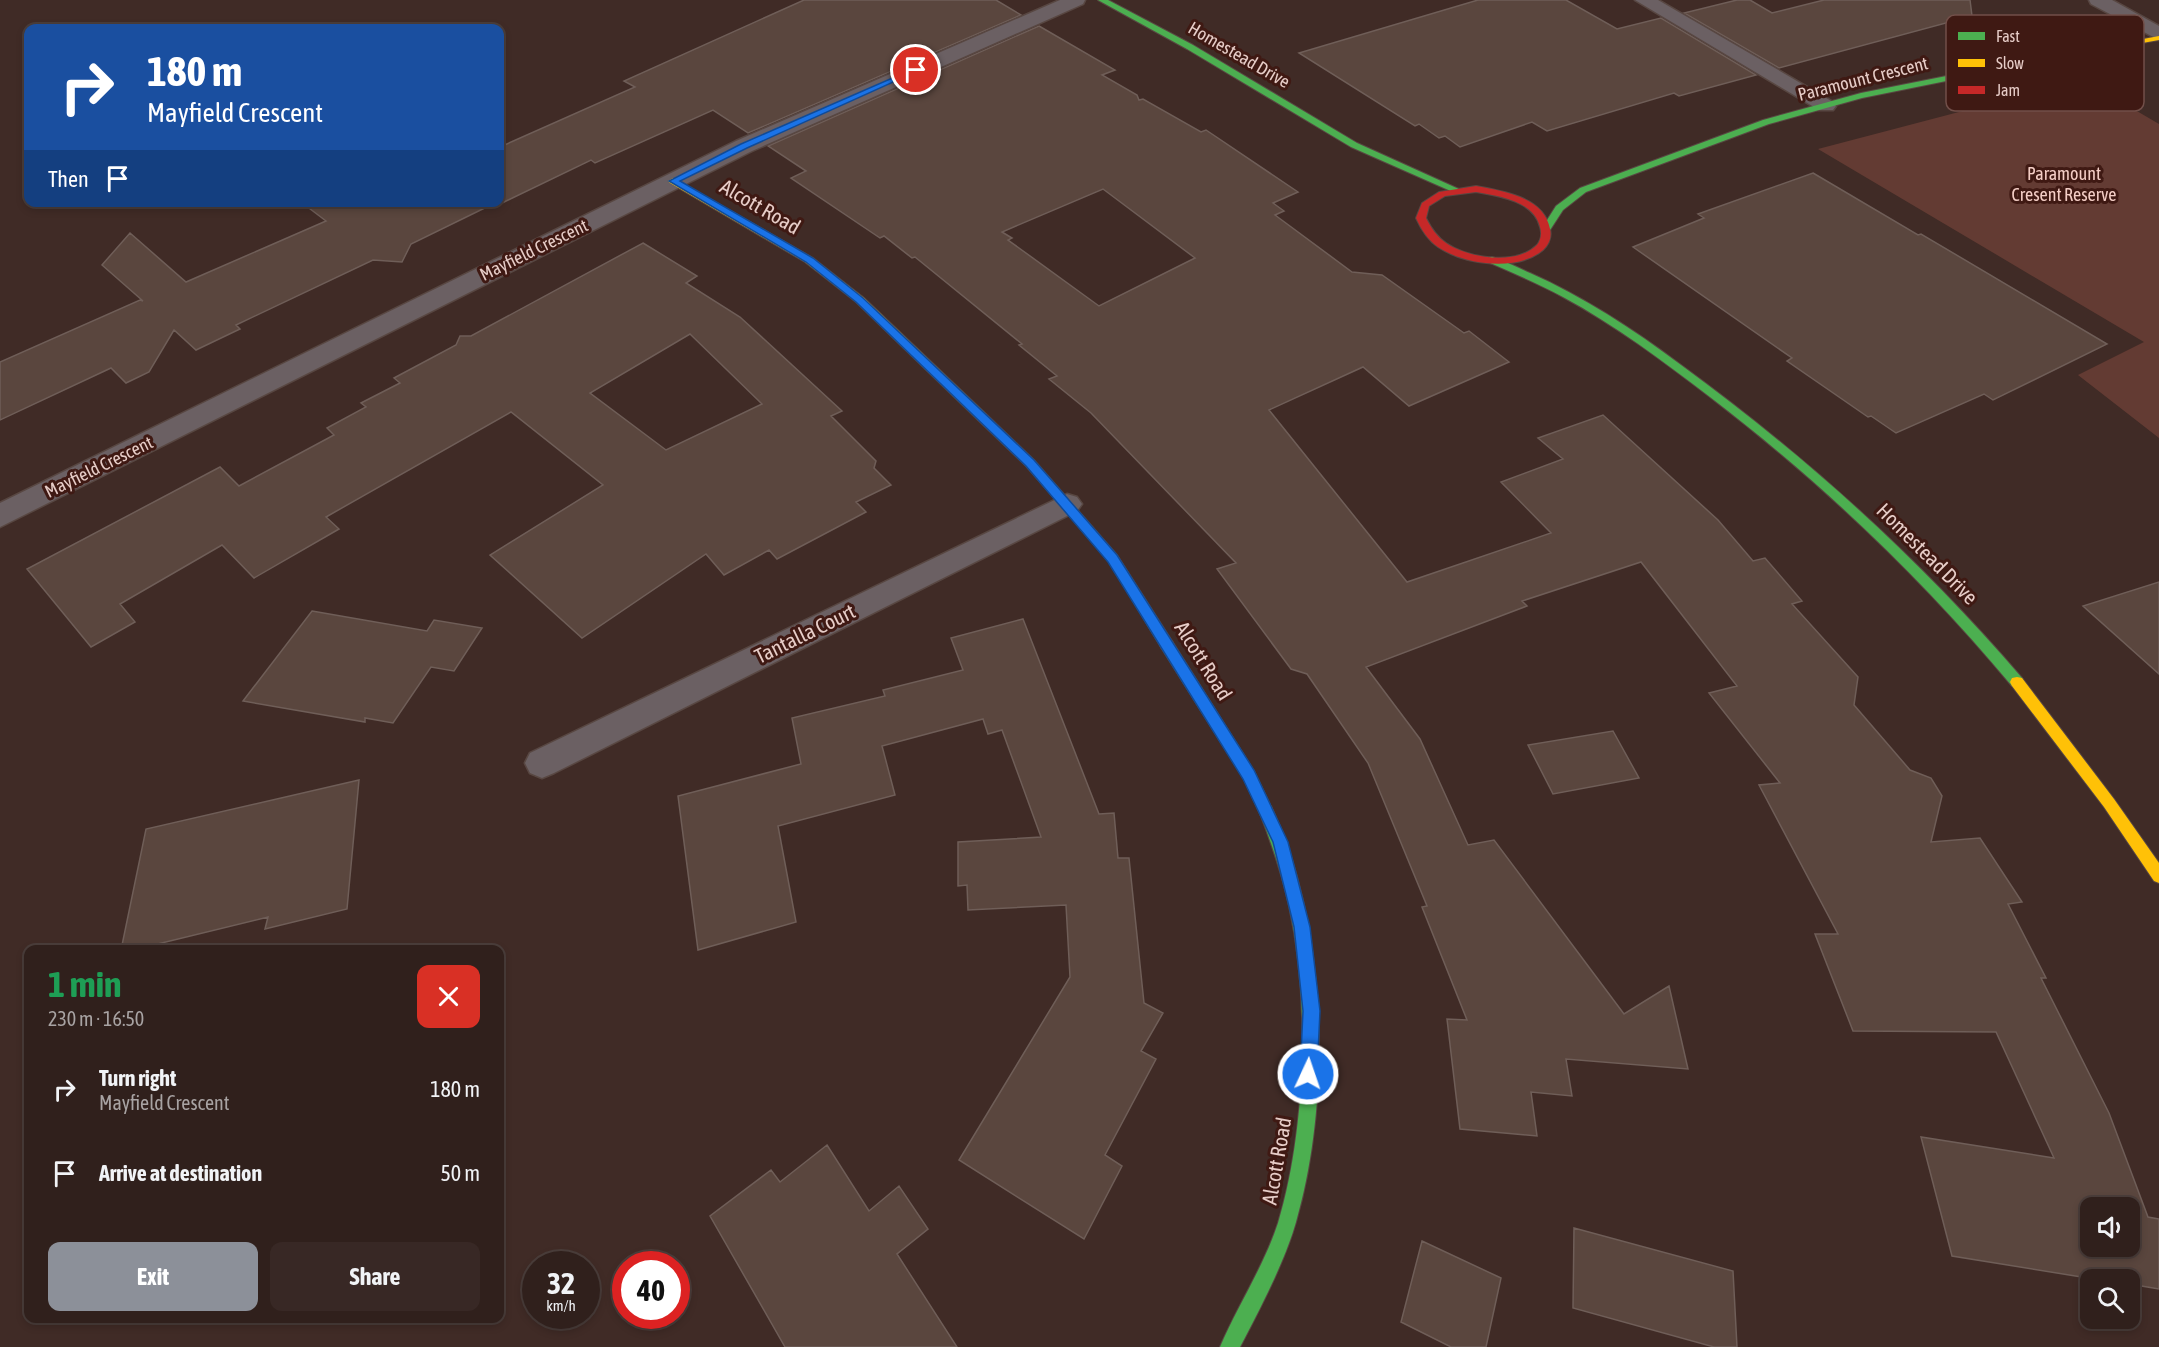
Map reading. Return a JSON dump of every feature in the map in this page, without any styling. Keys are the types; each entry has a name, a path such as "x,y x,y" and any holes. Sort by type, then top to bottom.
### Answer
{"street":[{"name":"Mayfield Crescent","path":"0,516 744,146 1076,0"},
{"name":"Homestead Drive","path":"1102,0 1190,47 1354,145 1456,190"},
{"path":"1644,0 1826,105"},
{"path":"2098,0 2123,15"},
{"path":"2144,27 2159,36"},
{"name":"Paramount Crescent","path":"2144,39 2159,36"},
{"name":"Paramount Crescent","path":"1492,260 1527,255 1540,248 1559,208 1583,190 1766,123 1826,105 1946,78"},
{"name":"Homestead Drive","path":"1354,145 1380,172"},
{"name":"Paramount Crescent","path":"1568,186 1619,176"},
{"name":"Alcott Road","path":"674,181 809,260 860,300 1030,463 1119,567 1249,775 1281,842 1302,927 1311,1011 1306,1116 1288,1220 1247,1316 1230,1347"},
{"path":"1492,260 1454,252 1438,244 1421,225 1416,210 1431,199 1456,190 1497,192 1528,190"},
{"path":"1497,192 1530,207 1542,217 1552,259"},
{"name":"Homestead Drive","path":"1492,260 1577,300 1608,318 1732,406 1791,453 1913,564 2017,680 2107,796 2159,876"},
{"name":"Homestead Drive","path":"1576,285 1608,318"},
{"name":"Tantalla Court","path":"542,763 1067,504"}],"green space":[{"name":"Paramount Cresent Reserve","path":"1963,111 2137,111 2159,124 2159,438 2078,375 2144,342 1818,149"}],"building":[{"path":"804,0 996,0 1021,15 748,133 713,110 595,163 591,160 504,202 504,145 635,87 624,81"},
{"path":"1478,0 1566,0 1617,29 1661,18 1756,75 1679,96 1674,93 1547,131 1532,122 1460,147 1445,136 1439,138 1419,124 1415,126 1299,53"},
{"path":"1737,0 1750,0 1772,13 1824,0 1970,0 1972,15 1946,15 1946,23 1779,68 1684,13"},
{"path":"1039,26 1115,70 1102,75 1137,95 1139,100 1143,99 1201,132 1206,130 1298,192 1273,203 1284,211 1275,215 1352,272 1382,275 1464,333 1469,331 1509,362 1409,406 1363,367 1269,410 1407,582 1551,533 1501,482 1563,459 1538,438 1603,415 1718,520 1753,561 1765,558 1802,601 1792,604 1858,677 1854,705 1910,770 1931,778 1942,796 1931,842 1980,838 2022,902 2008,904 2046,978 2041,978 2109,1113 2148,1217 2159,1219 2159,1289 2140,1286 2140,1269 2080,1269 2080,1277 1952,1256 1921,1137 2054,1158 1996,1032 1853,1031 1815,934 1838,934 1759,785 1780,783 1709,693 1737,686 1641,562 1522,601 1527,606 1366,667 1420,739 1468,845 1494,840 1624,1014 1669,986 1688,1069 1566,1059 1572,1096 1531,1092 1537,1136 1460,1129 1447,1019 1467,1020 1422,907 1427,906 1368,763 1307,674 1291,669 1217,569 1236,563 1091,413 1049,379 1057,376 1019,345 1022,344 915,257 912,258 884,236 880,238 791,178 806,171 768,146","holes":["1103,189 1195,258 1099,306 1008,240 1012,238 1002,232"]},
{"path":"1813,173 2107,344 1993,400 1984,394 1896,433 1871,416 1868,417 1787,361 1792,358 1633,247 1704,218 1698,214"},
{"path":"308,207 487,207 411,244 402,262 373,260 236,325 240,329 196,350 174,330 149,372 126,383 111,368 0,420 0,362 140,300 143,301 102,265 130,233 186,282 326,221"},
{"path":"643,243 697,276 686,283 740,317 842,411 831,416 876,461 874,468 891,485 856,502 866,512 777,559 769,550 724,575 706,554 582,638 490,555 603,485 511,412 326,517 339,529 254,578 222,545 120,604 135,622 91,647 27,569 220,467 239,486 334,435 327,428 366,407 361,403 400,383 394,378 456,345 460,336 471,336","holes":["690,334 762,404 666,450 590,393"]},
{"path":"2159,582 2159,674 2083,606"},
{"path":"312,611 427,631 434,620 482,628 454,671 431,667 393,723 365,718 365,722 243,701"},
{"path":"1023,619 1099,814 1114,813 1118,858 1129,858 1144,1003 1163,1013 1141,1051 1156,1059 1105,1155 1122,1166 1084,1239 959,1160 1070,977 1066,905 968,910 967,885 958,886 958,842 1041,837 1002,730 988,734 983,719 882,746 895,795 778,826 796,922 698,950 678,796 801,764 792,718 885,696 883,690 963,670 951,638"},
{"path":"1613,731 1639,778 1553,794 1528,745"},
{"path":"359,780 347,909 265,929 268,917 153,945 122,945 146,829"},
{"path":"827,1145 869,1211 899,1186 928,1229 897,1254 957,1347 785,1347 710,1216 771,1170 780,1182"},
{"path":"1574,1228 1733,1271 1737,1347 1714,1347 1573,1308"},
{"path":"1422,1241 1501,1278 1486,1347 1451,1347 1401,1322"}],"traffic: fast":[{"path":"1102,0 1190,47 1354,145 1456,190"},
{"path":"1547,228 1559,208 1583,190 1766,122 1861,96 1946,79"},
{"path":"1492,260 1536,279 1610,320 1670,361 1742,416 1827,486 1907,561 1982,640 2017,682"},
{"path":"1230,1347 1287,1223 1306,1119 1310,1012 1306,959 1297,907 1284,857 1266,811"}],"traffic: slow":[{"path":"2144,41 2159,38"},
{"path":"673,181 809,260 860,300 982,417"},
{"path":"1167,645 1249,775 1266,811"},
{"path":"2017,682 2109,803 2159,876"}],"traffic: jam":[{"path":"1476,189 1508,196 1529,205 1543,220 1546,231 1542,245 1531,254 1519,258 1492,260 1454,251 1436,240 1421,218 1425,205 1442,194 1476,189"},
{"path":"982,417 1030,463 1113,558 1167,645"}],"route":[{"path":"916,70 744,146 674,181 809,260 860,300 1030,463 1113,558 1249,775 1281,842 1302,927 1311,1011 1308,1074"}]}
